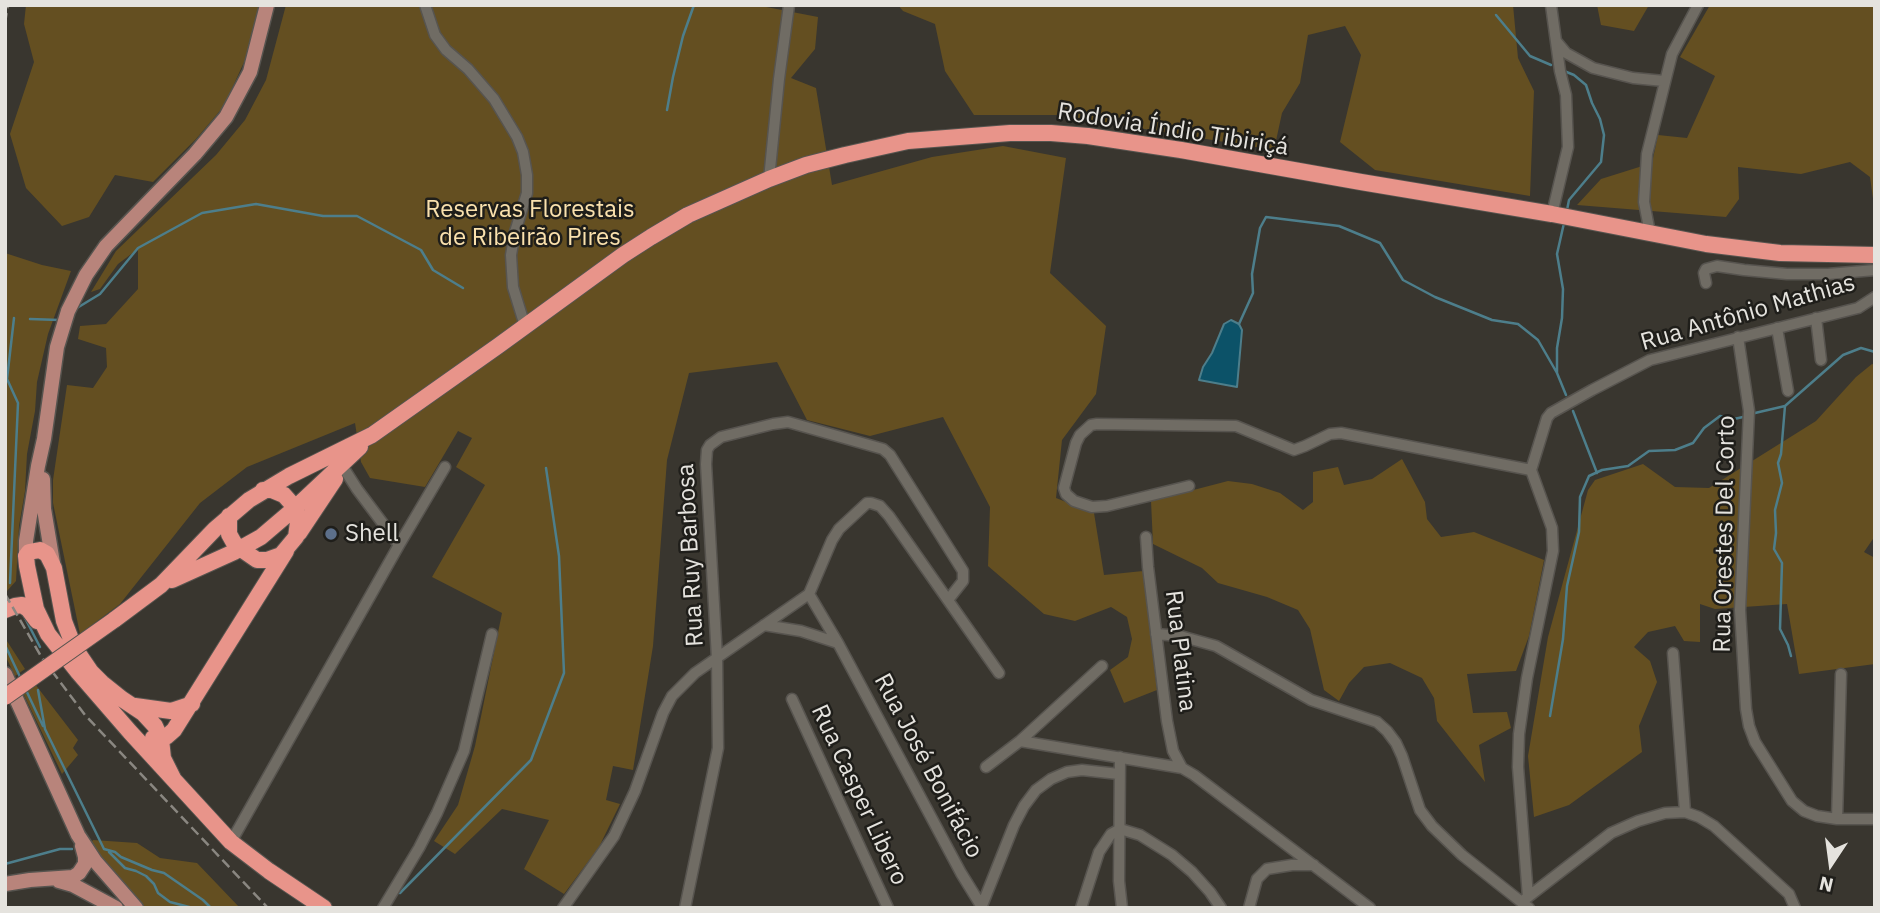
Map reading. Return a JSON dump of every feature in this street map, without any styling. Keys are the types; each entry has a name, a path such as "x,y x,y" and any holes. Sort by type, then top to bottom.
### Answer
{"highway":[{"name":"Rodovia Índio Tibiriçá","path":"5,697 161,585 229,516 264,490 372,435 651,237 688,215 806,165 908,141 958,136 1051,133 1088,136 1552,214 1706,244 1780,253 1873,259"},
{"name":"Rodovia Índio Tibiriçá","path":"161,585 222,558 245,551 295,508 336,467 344,466 372,435"},
{"path":"130,732 161,739 174,730 291,544 344,466"},
{"path":"245,551 272,559 291,544 298,518 295,508 284,495 264,490"},
{"path":"282,520 286,507 284,495"},
{"path":"229,516 228,528 264,576 263,590"},
{"path":"5,600 19,589 26,561 34,550 44,551 54,568 64,621 74,648 102,683 155,726 161,739 163,758 173,778"},
{"path":"26,561 33,598 48,634"},
{"path":"5,610 19,605 25,606 130,732 231,842 269,872 324,908"},
{"path":"133,706 171,711 192,704"},
{"path":"130,732 144,732 150,725 149,719"}],"main road":[{"path":"26,561 26,541 57,347 75,295 106,246 195,154 226,117 250,72 267,5"},
{"path":"44,439 44,509 54,568"},
{"path":"5,674 78,835 85,857 82,869 73,877 5,884"},
{"path":"78,835 95,861 136,908"},
{"path":"47,880 73,885 117,908"}],"street":[{"path":"425,5 435,35 494,99 523,152 527,193 515,232 512,255 513,287 524,326"},
{"path":"769,179 789,5"},
{"path":"1551,5 1566,95 1568,147 1552,214"},
{"path":"1650,233 1644,202 1647,154 1672,54 1698,5"},
{"path":"1556,41 1566,53 1593,68 1624,77 1664,81"},
{"path":"1706,283 1706,269 1717,266 1787,274 1828,274 1873,259"},
{"name":"Rua Antônio Mathias","path":"1531,470 1547,418 1551,413 1650,360 1858,308 1875,297"},
{"path":"1816,318 1821,360"},
{"path":"1777,328 1788,391"},
{"name":"Rua Orestes Del Corto","path":"1738,337 1749,411 1740,610 1749,726 1755,742 1792,801 1804,811 1837,819 1875,819"},
{"name":"Rua Ruy Barbosa","path":"685,908 718,748 717,658 706,464 710,445 721,438 782,422 883,449 890,455 963,571 963,581 948,600"},
{"path":"1189,486 1093,507 1074,502 1066,494 1065,482 1076,443 1085,429 1097,424 1226,425 1245,429 1294,450 1330,434 1341,433 1531,470 1554,539 1519,734 1518,767 1526,902"},
{"path":"344,466 345,479 357,489 399,545"},
{"path":"231,842 445,467"},
{"path":"563,908 619,827 672,696 695,673 809,594 832,540 861,508 871,503 880,506 890,516 999,673"},
{"name":"Rua Platina","path":"1146,537 1172,751 1181,768"},
{"name":"Rua José Bonifácio","path":"809,594 982,907"},
{"path":"764,625 801,631 838,643"},
{"path":"383,908 419,848 464,751 492,634"},
{"path":"1156,634 1189,638 1216,646 1311,700 1377,722 1396,743 1420,810 1432,826 1462,855 1526,902"},
{"path":"1673,653 1685,812"},
{"path":"986,767 1020,741 1102,666"},
{"path":"1837,819 1841,674"},
{"name":"Rua Casper Libero","path":"792,699 888,908"},
{"path":"1020,741 1181,768 1194,775 1370,908"},
{"path":"1120,757 1119,881 1122,908"},
{"path":"982,907 1014,825 1036,790 1067,772 1082,770 1119,774"},
{"path":"1526,902 1611,833 1665,813 1685,812 1714,826 1789,894 1796,908"},
{"path":"1081,908 1099,852 1111,834 1120,829 1140,835 1172,855 1201,882 1221,908"},
{"path":"1249,908 1257,879 1267,869 1314,865"}],"green space":[{"path":"26,5 260,5 245,60 224,106 196,139 153,182 115,175 89,217 62,226 26,188 10,134 34,62 24,24"},
{"name":"Reservas Florestais de Ribeirão Pires","path":"286,5 756,5 818,17 815,49 791,78 816,88 832,185 932,157 1003,146 1066,158 1050,273 1106,326 1096,394 1062,440 1056,498 1094,513 1104,575 1143,571 1157,690 1124,703 1110,670 1128,657 1132,639 1127,617 1111,607 1075,621 1044,614 988,566 990,507 943,417 870,436 807,420 777,362 689,373 667,460 653,646 633,770 613,766 606,800 620,804 599,847 564,894 524,869 549,820 502,809 455,854 434,841 458,805 475,746 502,613 432,577 485,485 456,467 472,438 458,431 425,487 370,478 361,462 355,423 247,467 200,503 120,604 80,634 53,503 53,480 67,385 93,388 107,367 106,348 78,339 80,326 106,324 138,289 138,249 118,264 100,289 91,292 116,251 216,155 245,120 266,80"},
{"path":"898,5 1513,5 1518,58 1534,91 1530,196 1375,170 1340,142 1361,55 1345,26 1308,35 1300,83 1282,113 1274,150 1058,115 974,115 945,71 935,24 903,11"},
{"path":"1597,5 1649,5 1634,31 1601,25"},
{"path":"1710,5 1875,5 1875,213 1870,177 1850,162 1801,174 1738,167 1739,199 1726,217 1577,205 1601,179 1652,163 1658,135 1687,138 1715,76 1680,57"},
{"path":"5,253 71,271 48,334 37,382 19,526 16,581 7,591 5,589"},
{"path":"1872,364 1875,365 1875,536 1864,552 1875,558 1875,664 1799,674 1787,604 1715,609 1700,604 1700,642 1684,641 1675,626 1648,632 1634,647 1650,661 1657,682 1639,726 1642,752 1569,805 1534,817 1528,756 1548,637 1588,490 1595,480 1643,464 1675,487 1709,488 1816,421 1856,377"},
{"path":"1402,459 1425,502 1427,519 1441,537 1474,532 1544,560 1529,636 1516,671 1467,674 1473,713 1507,712 1511,728 1479,745 1485,782 1437,721 1434,698 1422,678 1390,663 1364,667 1349,683 1339,701 1324,690 1310,629 1298,610 1267,597 1218,583 1202,568 1153,544 1151,501 1228,481 1252,484 1280,493 1303,510 1313,502 1313,472 1338,467 1344,485 1372,479"},
{"path":"5,638 25,669 15,676 5,655"},
{"path":"35,684 78,740 73,748 78,755 62,774 23,693"},
{"path":"93,840 137,843 160,858 197,863 240,908 145,908 108,867 91,843"}],"water":[{"path":"1231,320 1239,324 1242,330 1237,387 1199,380 1224,324"}],"waterway":[{"path":"667,110 683,36 694,5"},
{"path":"1496,15 1530,56 1551,65"},
{"path":"1564,71 1586,85 1604,135 1601,162 1569,200 1567,210"},
{"path":"77,308 100,294 138,248 202,213 256,204 323,216 357,216 421,250 433,270 463,288"},
{"path":"1239,324 1253,293 1252,274 1260,228 1266,217 1339,226 1380,243 1403,280 1435,297 1492,320 1518,324 1538,340 1557,373"},
{"path":"1564,223 1557,254 1563,289 1557,373 1566,395"},
{"path":"10,583 18,403 7,379 14,318"},
{"path":"30,319 59,320"},
{"path":"1755,413 1785,406 1843,355 1861,348 1875,352"},
{"path":"1785,406 1778,463 1782,483 1775,510 1774,549 1782,563 1780,629 1791,656"},
{"path":"1573,411 1597,473"},
{"path":"1550,716 1563,639 1567,586 1579,532 1580,497 1589,476 1602,470 1628,466 1649,451 1675,450 1693,443 1704,428 1720,416 1734,419 1743,417"},
{"path":"400,893 531,760 564,673 559,556 546,468"},
{"path":"24,616 40,647"},
{"path":"5,645 21,679"},
{"path":"25,688 43,726"},
{"path":"38,690 45,729 104,849 164,873 211,908"},
{"path":"5,864 60,849 72,849"},
{"path":"109,852 125,868 146,876 158,893 170,902 193,908"}],"railway":[{"path":"5,23 8,5"},
{"path":"5,594 42,658 85,715 268,908"}],"place":[{"name":"Shell","path":"331,534"}]}
